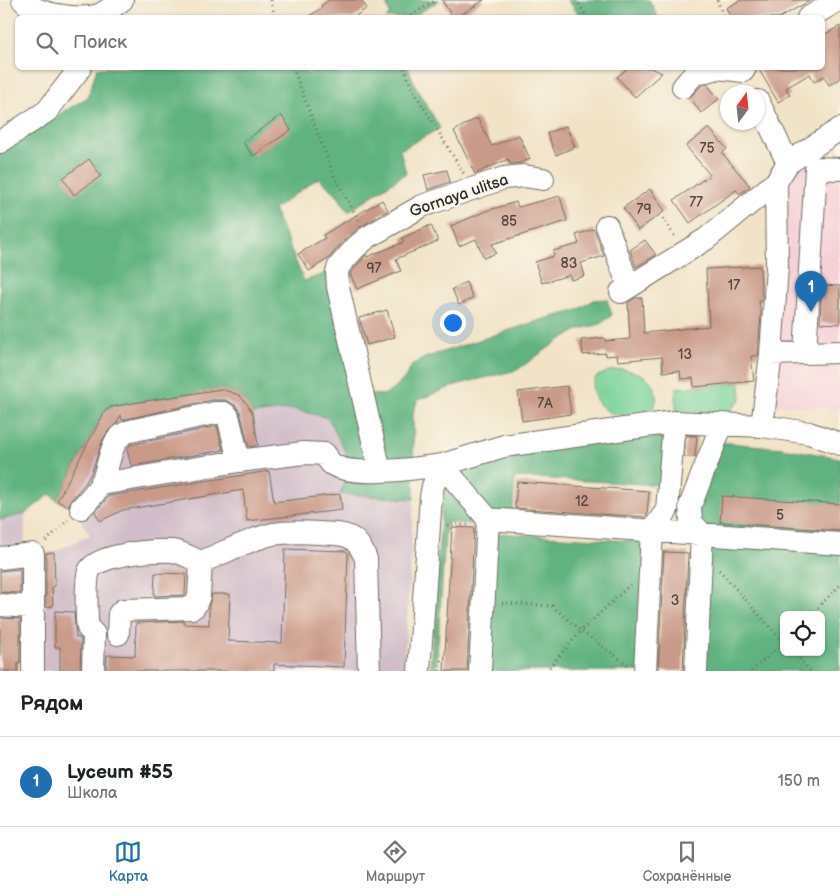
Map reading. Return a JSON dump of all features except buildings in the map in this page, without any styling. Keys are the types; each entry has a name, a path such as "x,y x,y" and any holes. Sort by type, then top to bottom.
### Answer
{"street":[{"path":"23,0 27,5 38,11 64,15"},
{"path":"100,15 122,0"},
{"path":"813,15 838,0"},
{"path":"0,142 48,112 79,70"},
{"path":"683,87 694,74 710,70"},
{"path":"744,70 750,85"},
{"path":"762,426 771,354 782,172 765,122"},
{"path":"607,226 625,289 706,239 782,172 840,129"},
{"path":"805,353 816,168 840,169"},
{"name":"Gornaya ulitsa","path":"380,472 338,286 337,272 343,260 368,237 422,206 473,188 516,176 532,176 543,179"},
{"path":"771,354 840,352"},
{"path":"81,508 101,484 115,443 121,434 130,431 215,413 224,413 228,416 239,461"},
{"path":"101,484 239,461 304,453 325,454 333,464 349,469 380,472 409,470 442,464 504,446 674,422 762,426 809,433 840,444"},
{"path":"639,670 651,565 652,531 666,510 674,422"},
{"path":"696,671 702,543 692,522 690,506 722,424"},
{"path":"442,464 488,522 480,671"},
{"path":"419,671 431,497 433,486 442,464"},
{"path":"488,522 652,531 702,543 840,544"},
{"path":"93,671 94,634 87,624 88,577 89,570 93,565 105,558 114,556 172,552 201,562 263,536 288,532 340,534 354,538 363,551 366,559 369,671"},
{"path":"0,558 32,554 33,671"},
{"path":"118,634 119,614 123,610 192,608 195,606 199,596 201,562"},
{"path":"0,605 13,604 32,607"}],"path":[{"path":"271,0 274,15"},
{"path":"412,15 436,0"},
{"path":"576,0 586,15"},
{"path":"717,0 723,15"},
{"path":"294,70 334,176 368,237"},
{"path":"405,70 412,88 473,188"},
{"path":"32,554 81,508"},
{"path":"448,534 449,524 488,522"},
{"path":"702,543 780,638"},
{"path":"546,671 581,631 651,565"},
{"path":"815,611 840,585"},
{"path":"484,602 552,606 581,631 639,670"},
{"path":"751,671 780,646"},
{"path":"440,671 441,651"},
{"path":"796,656 811,671"}],"shaded area":[{"path":"805,157 840,158 840,410 772,404 782,186"},
{"path":"221,389 239,395 253,414 294,409 328,418 349,459 349,469 340,494 414,499 404,671 41,671 39,607 53,606 52,587 55,586 54,552 90,535 73,509 57,501 102,415 111,407"},
{"path":"25,514 23,631 0,633 0,520"}],"green space":[{"path":"385,0 440,0 415,15 390,14"},
{"path":"568,0 649,0 657,15 579,15"},
{"path":"96,70 305,70 308,74 314,70 409,70 416,87 440,128 400,150 406,173 348,212 336,193 318,178 274,209 304,281 327,273 368,394 383,395 391,391 404,379 413,364 427,357 544,319 576,311 594,300 607,299 612,315 601,324 580,329 558,341 517,370 459,384 418,400 413,412 414,499 340,494 349,469 349,459 328,418 294,409 253,414 239,395 221,389 111,407 102,415 57,501 50,494 25,514 0,520 0,150 88,97"},
{"path":"622,369 642,375 648,379 655,389 655,404 648,413 635,416 619,415 607,410 597,401 592,388 596,377 609,371"},
{"path":"740,383 741,399 729,412 676,412 676,388"},
{"path":"667,429 662,485 515,477 512,518 482,525 446,522 436,671 430,671 442,503 449,481 470,461"},
{"path":"708,441 782,448 840,458 840,539 684,528 690,482 700,446"},
{"path":"493,533 647,542 639,671 486,671"},
{"path":"710,541 840,548 840,671 703,671"}],"place":[{"name":"Lyceum #55","path":"811,312"}]}
